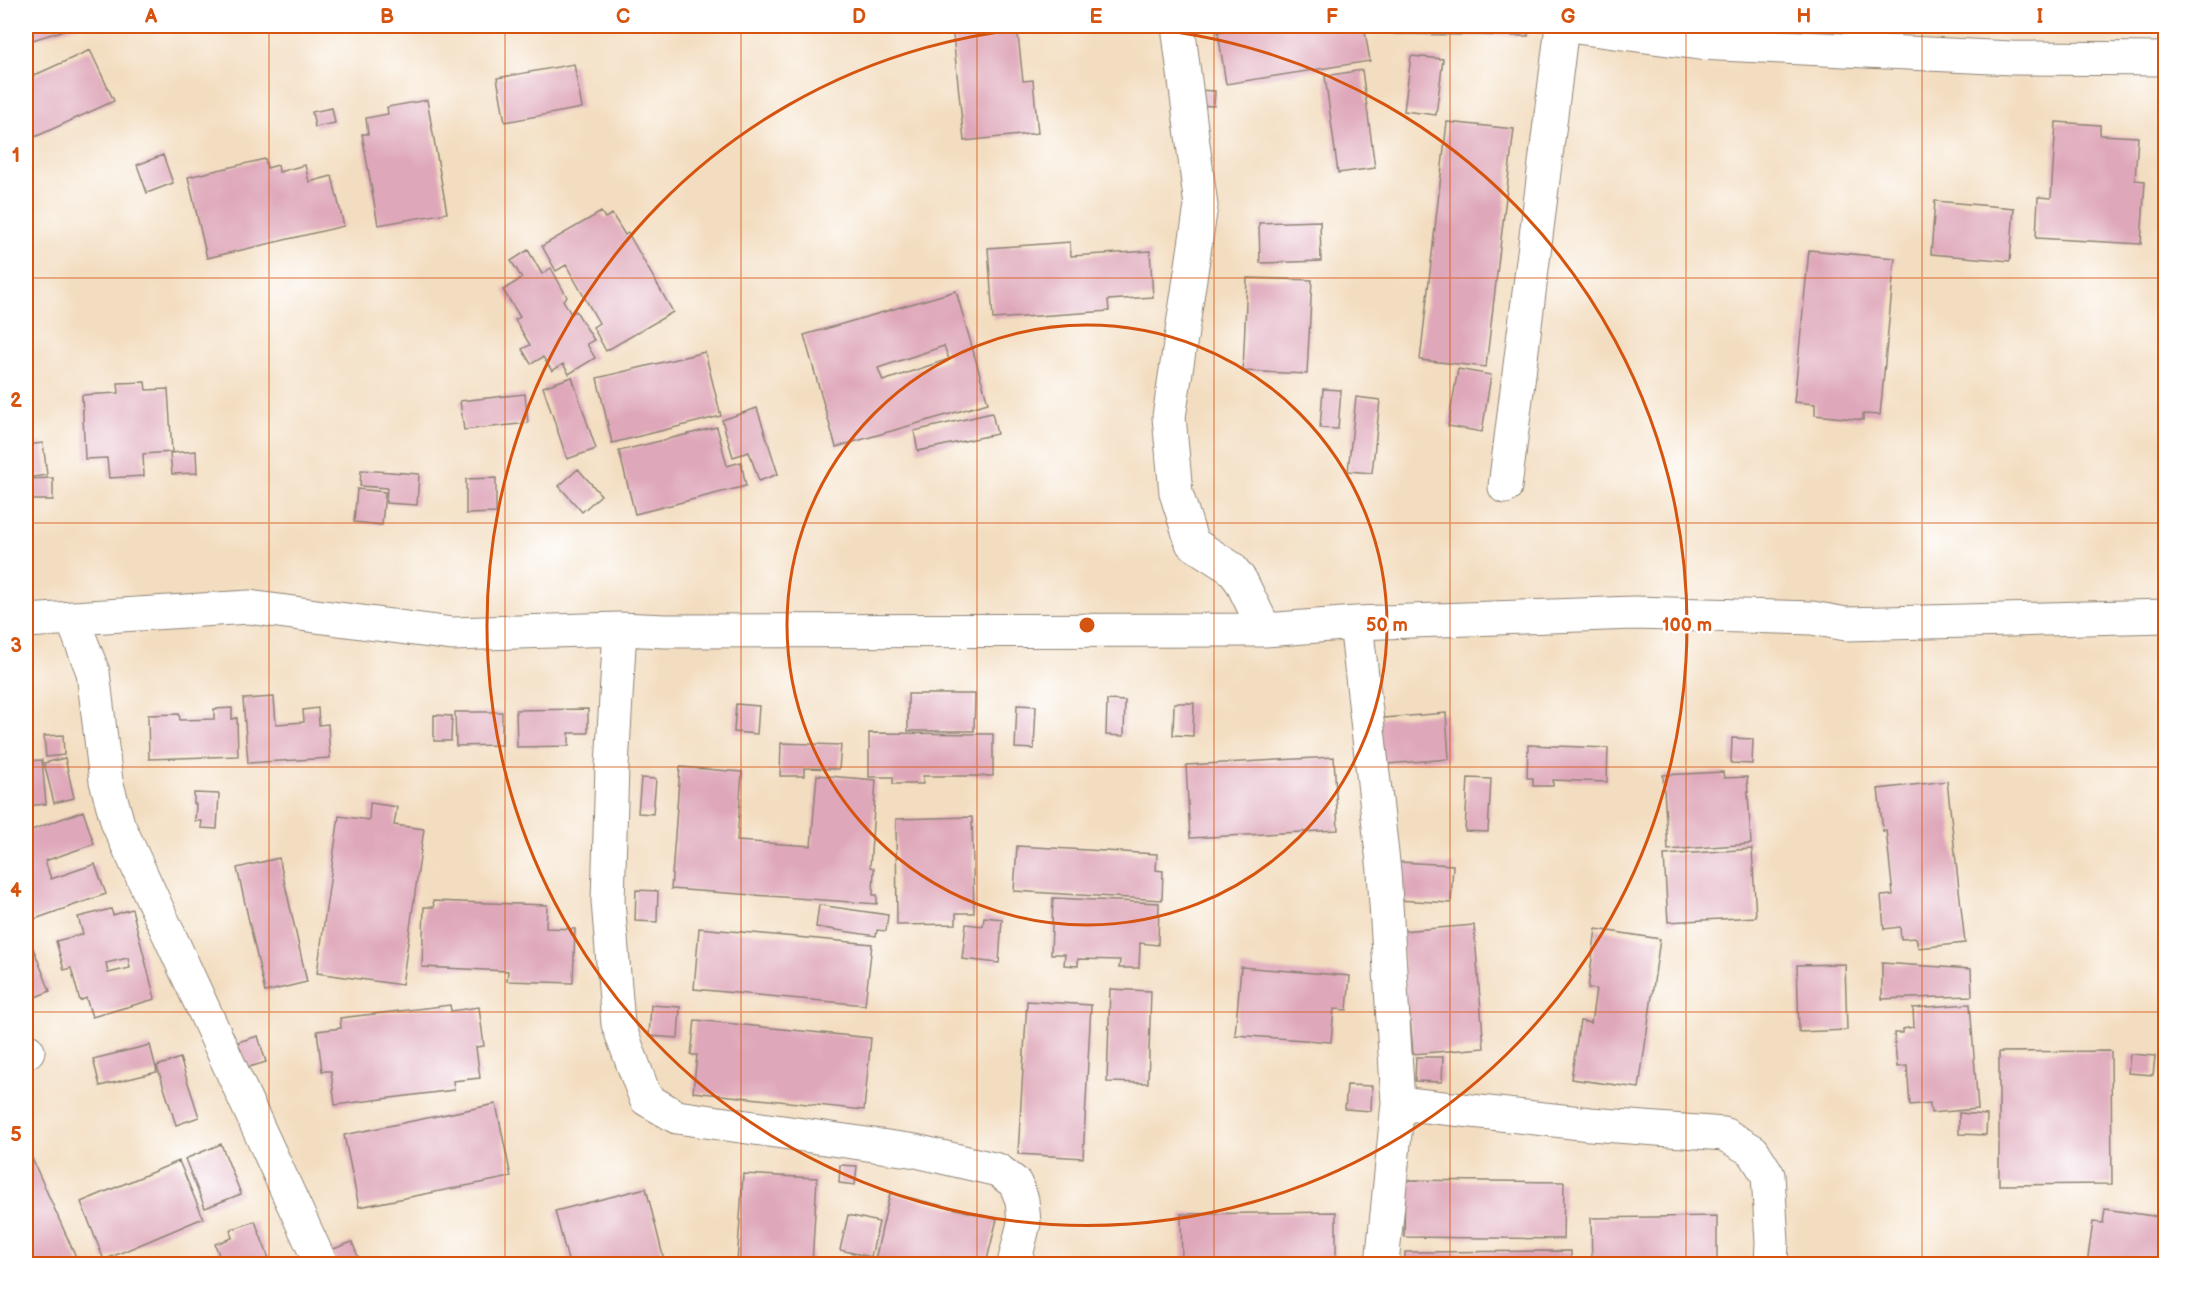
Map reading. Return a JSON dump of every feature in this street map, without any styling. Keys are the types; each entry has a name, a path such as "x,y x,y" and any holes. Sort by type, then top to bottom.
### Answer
{"street":[{"path":"1178,26 1201,206 1169,417 1176,493 1192,543 1231,568 1241,581 1265,630"},
{"path":"1505,487 1562,26"},
{"path":"1569,26 1699,44 2012,58 2166,59"},
{"path":"26,621 249,607 452,634 620,629 665,631 1265,630 1356,623 1634,613 1812,618 1846,624 2166,616"},
{"path":"72,618 93,672 106,781 118,824 321,1264"},
{"path":"1356,623 1384,872 1398,1103 1382,1264"},
{"path":"620,629 612,766 608,901 618,1024 646,1099 677,1117 916,1151 998,1170 1015,1184 1022,1200 1024,1222 1014,1264"},
{"path":"1398,1103 1590,1124 1724,1134 1753,1151 1768,1175 1771,1264"}],"building":[{"path":"26,26 78,26 26,42"},
{"path":"952,26 1017,26 1023,81 1033,80 1038,133 964,141"},
{"path":"1257,26 1364,26 1370,61 1226,84 1218,32"},
{"path":"1396,26 1528,26 1528,36 1395,34"},
{"path":"1788,26 1828,26 1828,29 1788,28"},
{"path":"90,50 114,101 35,137 26,117 26,79"},
{"path":"1411,56 1443,59 1436,115 1404,111"},
{"path":"574,64 582,108 505,122 497,78"},
{"path":"1362,70 1375,168 1338,173 1325,76"},
{"path":"1195,90 1215,91 1214,106 1194,105"},
{"path":"427,100 447,213 378,225 362,134 368,134 366,118 388,114 387,107"},
{"path":"332,108 335,123 315,127 312,112"},
{"path":"1447,122 1514,129 1486,367 1420,360"},
{"path":"2056,122 2100,125 2100,135 2138,137 2135,180 2145,181 2141,244 2036,238 2038,197 2051,198"},
{"path":"163,155 173,183 147,193 137,165"},
{"path":"265,159 267,168 278,165 279,172 305,165 309,182 332,176 344,226 207,258 188,177"},
{"path":"1935,201 2014,208 2010,261 1931,254"},
{"path":"601,212 605,218 612,214 625,235 628,233 673,312 606,351 593,327 599,323 566,265 556,271 542,246"},
{"path":"1320,221 1321,261 1260,263 1259,223"},
{"path":"1070,242 1071,256 1150,251 1153,297 1108,300 1109,311 993,319 988,248"},
{"path":"528,250 542,274 551,268 567,297 563,300 571,314 576,311 594,340 587,344 595,358 569,374 563,364 552,371 543,357 531,364 522,349 530,345 515,320 520,317 503,290 522,278 511,261"},
{"path":"1809,250 1895,258 1880,415 1863,414 1863,420 1815,415 1815,404 1794,402"},
{"path":"1247,278 1312,280 1307,374 1243,371"},
{"path":"956,291 988,403 836,447 804,335","holes":["944,346 949,359 883,381 878,368"]},
{"path":"705,352 721,416 612,443 597,378"},
{"path":"1458,369 1491,375 1482,432 1448,426"},
{"path":"572,377 596,449 567,459 543,387"},
{"path":"145,382 146,390 168,389 172,452 143,454 144,476 109,478 107,458 85,459 82,395 119,393 118,383"},
{"path":"1323,389 1341,390 1338,429 1320,428"},
{"path":"525,394 528,423 464,430 460,401"},
{"path":"1356,397 1380,400 1372,473 1348,471"},
{"path":"757,408 778,474 759,481 749,452 733,457 722,420"},
{"path":"992,413 997,434 918,451 914,431"},
{"path":"717,427 727,466 741,462 746,486 635,514 619,451"},
{"path":"43,443 47,475 26,478 26,445"},
{"path":"196,451 197,473 172,474 170,453"},
{"path":"578,469 601,495 582,512 559,486"},
{"path":"361,470 419,474 417,505 386,503 387,488 360,486"},
{"path":"53,478 53,500 26,500 26,479"},
{"path":"496,478 496,513 466,514 466,479"},
{"path":"357,489 385,492 382,525 354,522"},
{"path":"908,694 975,694 974,731 908,731"},
{"path":"274,697 276,724 304,722 303,710 318,708 319,725 328,724 330,758 248,763 243,699"},
{"path":"1107,700 1125,701 1124,736 1106,735"},
{"path":"1174,703 1194,703 1193,736 1173,735"},
{"path":"736,704 759,706 757,734 734,732"},
{"path":"1017,705 1036,706 1034,749 1015,748"},
{"path":"232,708 232,719 237,718 238,756 149,759 148,715 179,714 180,720 214,719 214,709"},
{"path":"588,709 588,733 569,733 569,746 517,747 516,710"},
{"path":"455,712 502,712 502,745 456,746"},
{"path":"1446,713 1449,759 1375,765 1372,719"},
{"path":"434,715 452,716 451,741 434,741"},
{"path":"869,733 993,734 993,776 923,776 923,784 893,784 893,777 869,777"},
{"path":"63,735 64,755 46,757 44,736"},
{"path":"1732,738 1753,739 1752,764 1731,763"},
{"path":"781,743 841,745 839,769 804,768 804,776 780,776"},
{"path":"1528,745 1608,748 1607,782 1553,780 1553,786 1533,786 1533,778 1527,778"},
{"path":"1334,757 1338,830 1190,838 1186,765"},
{"path":"65,758 74,798 54,803 44,763"},
{"path":"42,760 46,804 26,806 26,761"},
{"path":"680,767 742,772 737,841 811,846 817,775 876,780 870,867 874,868 873,895 877,895 877,904 671,889"},
{"path":"1723,772 1724,778 1747,777 1751,844 1668,850 1663,775"},
{"path":"641,778 656,779 653,814 638,813"},
{"path":"1468,778 1491,779 1488,832 1465,831"},
{"path":"1947,781 1965,943 1918,948 1916,938 1901,939 1900,927 1884,929 1881,896 1893,895 1886,830 1883,831 1878,789"},
{"path":"194,793 219,794 217,829 201,828 202,821 195,821"},
{"path":"370,803 397,807 394,825 424,829 402,985 317,973 339,816 369,820"},
{"path":"83,811 94,844 45,861 51,879 95,864 106,894 32,920 26,902 26,832"},
{"path":"972,817 974,913 956,913 956,924 897,925 896,819"},
{"path":"1017,846 1157,854 1156,870 1163,871 1162,900 1014,891"},
{"path":"1752,849 1756,917 1668,922 1664,855"},
{"path":"279,858 307,982 265,992 237,868"},
{"path":"1399,862 1453,865 1451,903 1397,900"},
{"path":"636,890 658,891 657,922 635,921"},
{"path":"1053,898 1159,903 1158,945 1140,943 1139,968 1119,968 1120,960 1078,959 1078,966 1064,965 1065,954 1051,954"},
{"path":"433,901 547,905 546,928 575,929 573,983 507,981 508,971 422,967 424,907 434,907"},
{"path":"819,905 888,915 886,931 877,930 876,936 816,927"},
{"path":"111,909 113,915 132,909 155,999 92,1017 86,998 80,1001 71,968 64,970 56,941 83,934 78,917","holes":["128,958 130,968 108,973 106,963"]},
{"path":"984,917 1002,919 999,963 962,959 966,924 983,926"},
{"path":"1474,925 1484,1048 1413,1054 1410,1017 1404,1018 1402,931"},
{"path":"699,928 872,944 865,1005 694,989"},
{"path":"1596,929 1660,939 1639,1088 1571,1079 1580,1021 1591,1023 1596,989 1588,988"},
{"path":"26,930 50,991 26,1001"},
{"path":"1882,963 1971,969 1972,996 1882,999"},
{"path":"1845,964 1847,1030 1799,1032 1797,965"},
{"path":"1241,967 1350,976 1347,1010 1334,1009 1331,1042 1235,1035"},
{"path":"1110,989 1151,991 1148,1083 1107,1082"},
{"path":"1027,1001 1091,1005 1083,1158 1018,1154"},
{"path":"1970,1004 1978,1109 1931,1113 1930,1103 1910,1105 1907,1066 1897,1067 1894,1033 1903,1033 1903,1029 1914,1027 1913,1008"},
{"path":"450,1005 451,1011 479,1007 484,1046 476,1047 480,1078 453,1081 454,1090 335,1105 331,1071 322,1071 317,1031 341,1028 340,1018"},
{"path":"651,1005 680,1007 678,1038 649,1036"},
{"path":"695,1020 871,1038 864,1110 693,1092 697,1055 691,1055"},
{"path":"258,1036 266,1062 246,1068 238,1042"},
{"path":"150,1045 157,1072 100,1086 93,1059"},
{"path":"2111,1051 2112,1184 1999,1185 1999,1052"},
{"path":"2130,1054 2155,1056 2153,1075 2128,1073"},
{"path":"1416,1057 1443,1057 1442,1082 1415,1081"},
{"path":"180,1058 199,1117 176,1125 157,1066"},
{"path":"1347,1085 1372,1086 1371,1111 1345,1109"},
{"path":"496,1104 511,1177 359,1207 344,1135"},
{"path":"1959,1113 1987,1115 1986,1135 1959,1134"},
{"path":"221,1144 241,1194 205,1208 185,1159"},
{"path":"26,1145 79,1264 26,1264"},
{"path":"179,1161 203,1218 104,1260 81,1202"},
{"path":"840,1165 857,1166 855,1185 839,1183"},
{"path":"743,1174 817,1178 812,1264 737,1264"},
{"path":"1405,1180 1564,1182 1563,1239 1404,1237"},
{"path":"646,1188 665,1264 569,1264 555,1211"},
{"path":"890,1193 997,1219 986,1264 895,1264 875,1260"},
{"path":"2105,1209 2166,1218 2166,1264 2087,1264 2093,1222 2103,1223"},
{"path":"1336,1212 1336,1264 1182,1264 1181,1214"},
{"path":"848,1215 879,1222 871,1257 840,1250"},
{"path":"1717,1216 1717,1264 1592,1264 1591,1218"},
{"path":"255,1221 271,1264 222,1264 215,1244 232,1238 230,1230"},
{"path":"352,1242 361,1264 337,1264 331,1250"},
{"path":"1571,1251 1571,1264 1405,1264 1405,1252"}]}
